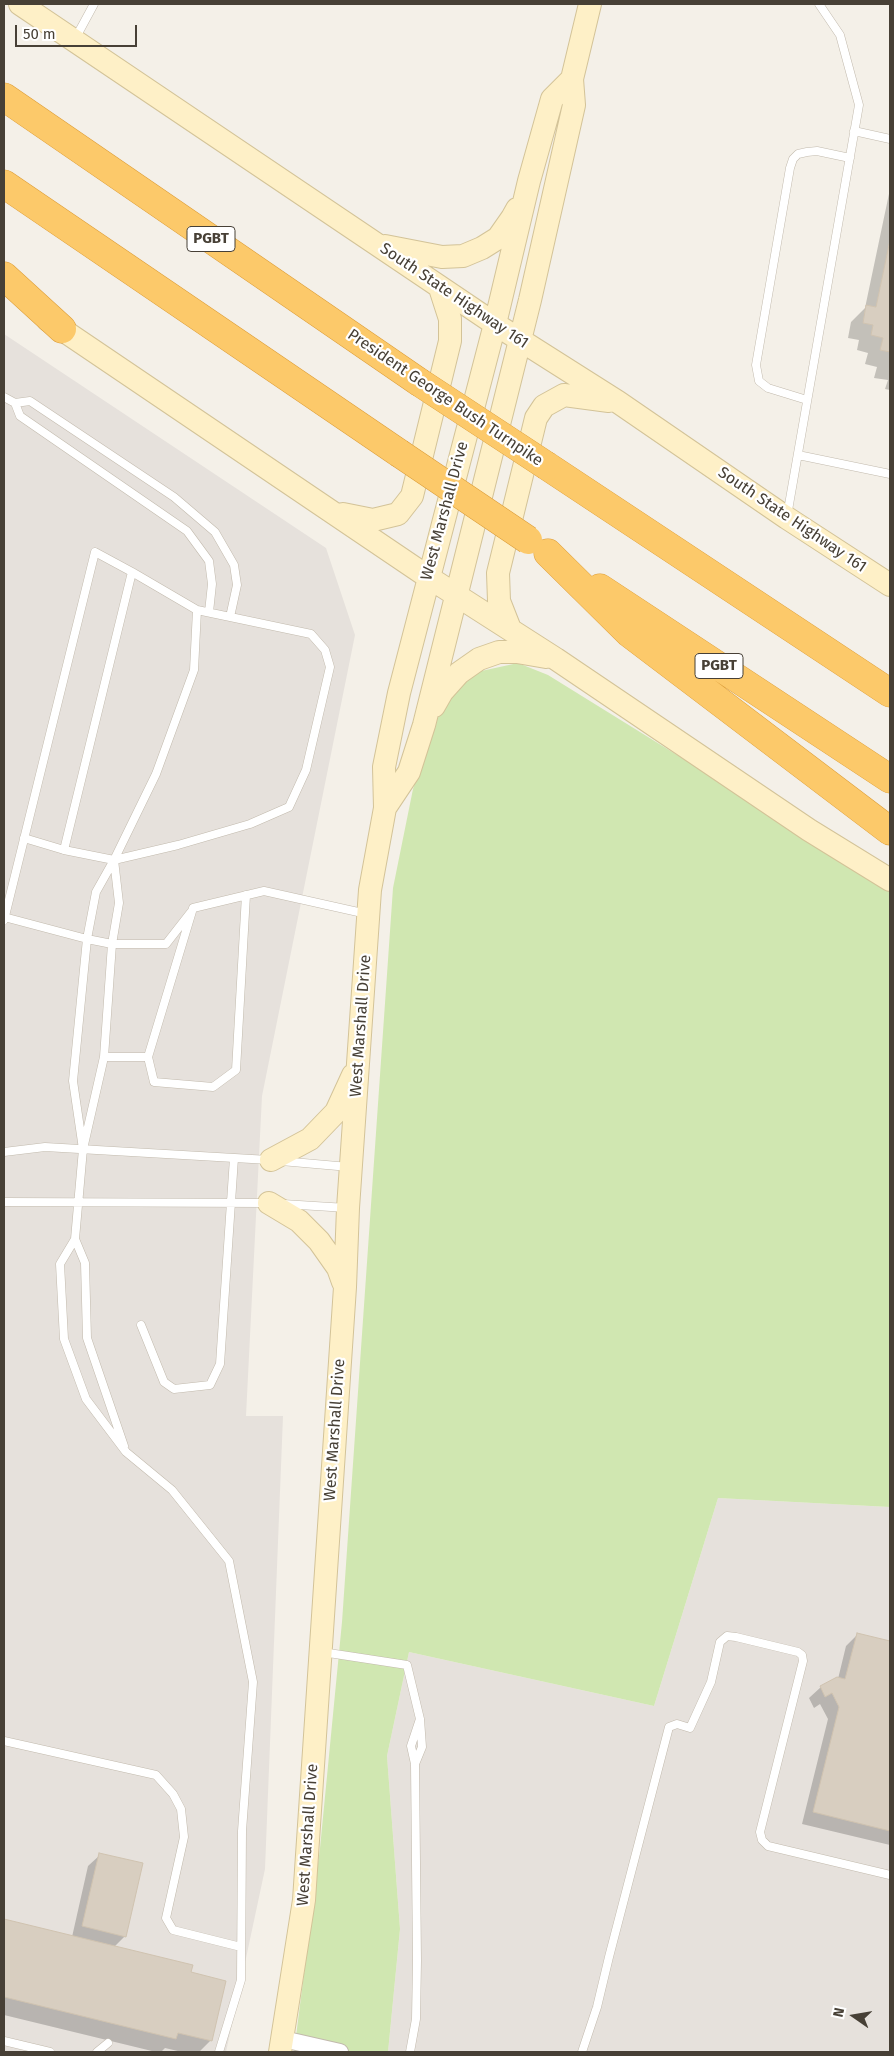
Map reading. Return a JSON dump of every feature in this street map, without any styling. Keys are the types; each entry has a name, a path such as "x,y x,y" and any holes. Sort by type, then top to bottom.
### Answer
{"highway":[{"name":"President George Bush Turnpike","path":"4,97 419,382 884,687"},
{"name":"PGBT","path":"4,184 538,547 890,779"},
{"path":"4,276 62,329"},
{"path":"538,547 629,633 890,831"}],"main road":[{"name":"South State Highway 161","path":"20,4 440,288 618,402 787,518 890,585"},
{"name":"West Marshall Drive","path":"385,808 409,772 424,725 521,341 574,105 572,79 590,4"},
{"name":"West Marshall Drive","path":"282,2046 304,1900 368,914 370,890 385,808 384,767 398,693 552,98 572,79"},
{"path":"375,244 442,257 468,254 498,238 512,218 530,181"},
{"path":"334,512 373,520 398,514 412,496 450,342 450,319 440,288"},
{"path":"4,290 428,577 556,659 808,830 890,880"},
{"path":"510,629 499,601 498,573 536,418 544,406 564,395 618,402"},
{"path":"424,725 442,692 458,673 479,659 499,652 518,652 556,659"},
{"path":"271,1160 310,1139 336,1112 359,1060"},
{"path":"269,1203 299,1221 319,1241 338,1268 345,1286"}],"street":[{"path":"282,2046 340,2052"}],"lane":[{"path":"74,41 94,4"},
{"path":"787,518 859,105 840,35 819,4"},
{"path":"854,132 890,139"},
{"path":"807,400 768,388 759,381 756,365 775,266 790,168 793,159 798,154 807,152 818,152 850,158"},
{"path":"4,397 15,403 30,402 174,498 215,532 234,565 237,585 230,617"},
{"path":"15,403 20,416 187,531 209,561 212,584 209,612"},
{"path":"798,455 890,474"},
{"path":"24,838 64,850 114,860 178,845 250,824 290,807 306,770 330,667 325,650 311,634 197,610 95,552 24,838 4,919 112,944 166,944 193,908 264,891 368,914"},
{"path":"64,850 132,572"},
{"path":"83,1150 73,1080 87,939 96,892 114,860 156,774 194,670 197,610"},
{"path":"114,860 119,903 112,944 104,1057 83,1150 75,1239 84,1263 87,1338 126,1452"},
{"path":"193,908 148,1057 154,1082 213,1086 236,1070 246,895"},
{"path":"104,1057 148,1057"},
{"path":"4,1152 45,1147 271,1160 351,1167"},
{"path":"142,1325 164,1382 174,1389 210,1385 220,1364 234,1158"},
{"path":"4,1202 232,1202 348,1208"},
{"path":"75,1239 60,1264 64,1339 86,1399 126,1452 172,1490 229,1561 253,1682 242,1832 241,1980 219,2052"},
{"path":"582,2052 597,2007 608,1957 669,1727 677,1724 690,1728 711,1682 720,1642 727,1636 798,1652 802,1655 803,1661 760,1832 762,1840 768,1846 890,1875"},
{"path":"320,1652 407,1666 420,1719 411,1746 415,1764 416,2019 410,2052"},
{"path":"4,1742 156,1774 174,1794 181,1809 184,1837 166,1918 173,1930 242,1947"},
{"path":"4,2041 50,2052"},
{"path":"97,2052 108,2043"}],"shaded area":[{"path":"4,334 326,548 355,635 262,1096 246,1416 283,1416 265,1869 226,2052 4,2052"},
{"path":"718,1498 890,1507 890,2052 388,2052 400,1929 387,1756 409,1652 654,1706"}],"green space":[{"path":"518,663 548,675 890,887 890,1507 718,1498 654,1706 409,1652 387,1756 400,1929 388,2052 294,2052 320,1848 342,1622 393,888 413,789 440,706 472,673"}],"building":[{"path":"890,240 890,352 880,350 883,338 871,335 873,325 863,323 866,305 876,307"},
{"path":"857,1633 890,1641 890,1831 813,1812 839,1707 832,1693 825,1697 820,1686 837,1677 845,1679"},
{"path":"99,1853 143,1863 126,1937 82,1926"},
{"path":"4,1919 193,1965 191,1972 226,1981 212,2041 178,2033 176,2039 4,1997"}]}
